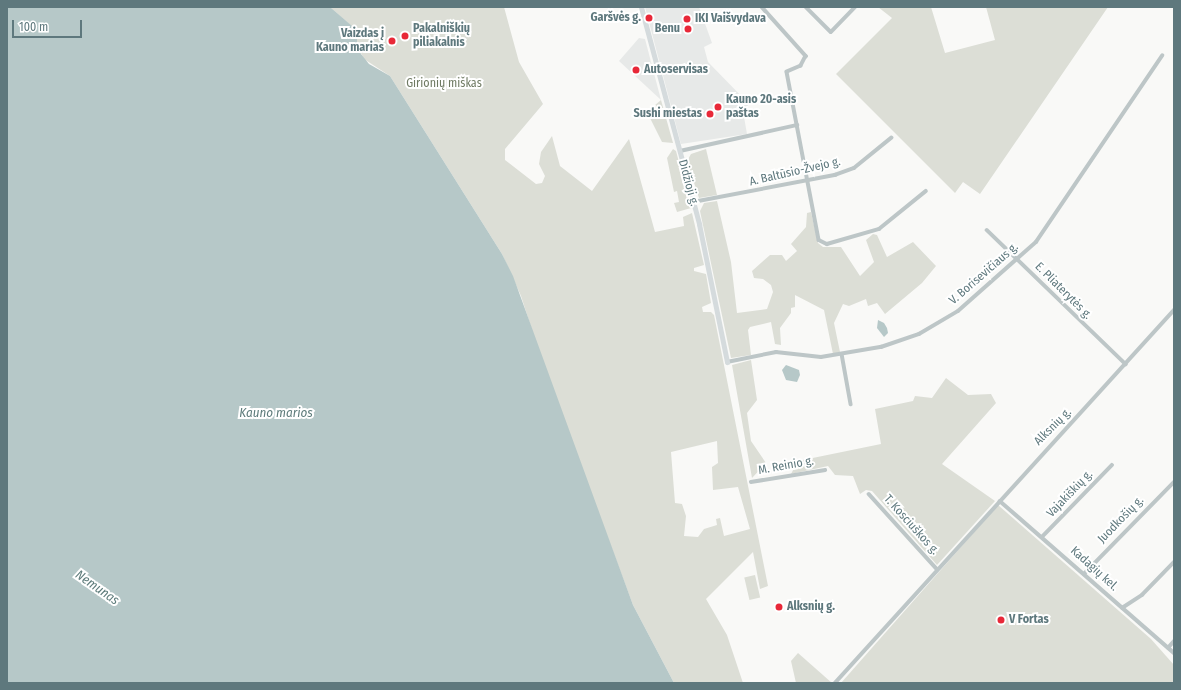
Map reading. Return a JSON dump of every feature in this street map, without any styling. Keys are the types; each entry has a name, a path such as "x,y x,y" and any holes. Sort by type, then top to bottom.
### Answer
{"main road":[{"name":"Didžioji g.","path":"641,7 693,202 728,362"}],"street":[{"path":"762,7 806,56 801,66 787,72 819,240 828,244 879,229 926,191"},
{"path":"806,7 831,32 855,7"},
{"name":"V. Borisevičiaus g.","path":"728,362 776,352 822,357 890,345 927,330 978,296 1036,242 1162,56"},
{"path":"680,151 797,125"},
{"name":"A. Baltūsio-Žvejo g.","path":"693,202 807,182 854,168 891,138"},
{"name":"E. Pliaterytės g.","path":"987,230 1126,364"},
{"name":"Alksnių g.","path":"835,683 1174,310"},
{"path":"842,354 851,404"},
{"name":"Vajakiškių g.","path":"1042,537 1112,465"},
{"name":"M. Reinio g.","path":"751,482 825,470"},
{"name":"Juodkošių g.","path":"1084,574 1174,482"},
{"name":"T. Kosciuškos g.","path":"869,494 937,569"},
{"name":"Kadagių kel.","path":"1000,501 1174,653"},
{"path":"1122,608 1142,595 1174,562"},
{"path":"1168,648 1174,641"}],"shaded area":[{"path":"645,7 699,7 712,43 704,47 708,62 749,104 743,111 747,134 681,144"},
{"path":"639,38 645,39 661,100 619,61"}],"green space":[{"name":"Girionių miškas","path":"330,7 504,7 519,62 543,104 505,149 505,160 536,184 542,183 545,176 539,164 541,152 552,136 560,166 592,191 629,139 655,232 684,226 683,217 692,213 704,265 694,268 694,271 706,274 711,303 702,307 703,312 711,312 714,315 768,586 760,589 753,552 706,599 727,635 743,683 674,683 633,605 545,370 521,296 502,254 390,76 364,59 357,45 357,31","holes":["717,441 718,463 712,467 713,490 738,487 750,529 724,536 720,518 716,519 717,525 704,529 698,537 684,536 686,516 682,504 675,503 671,452"]},
{"path":"878,7 931,7 945,53 995,40 986,7 1108,7 980,194 963,182 955,193 836,74 892,18"},
{"path":"661,100 673,143 662,142 647,112"},
{"path":"673,149 676,151 691,208 677,212 674,203 679,202 677,191 674,192 667,158"},
{"path":"706,149 717,195 699,198 687,161 691,154"},
{"path":"717,201 731,262 737,313 767,309 773,292 771,285 763,279 754,278 752,271 770,255 782,255 786,261 797,251 791,244 806,227 807,213 811,212 818,243 823,247 841,247 860,276 874,262 866,240 873,234 877,235 887,257 913,242 936,266 922,283 885,314 877,303 868,306 866,299 849,306 843,304 834,323 840,352 833,354 824,310 795,295 795,307 791,308 791,313 780,328 781,345 775,344 771,322 750,327 748,330 751,355 731,358 700,211 704,203"},
{"path":"751,360 757,400 747,413 751,441 766,463 752,478 732,365"},
{"path":"946,378 968,395 991,394 996,403 942,464 995,501 937,565 872,491 866,490 860,494 853,476 835,475 828,466 791,474 798,461 881,444 875,409 913,401 915,396 932,398"},
{"name":"V Fortas","path":"998,505 1151,639 1174,665 1174,683 841,683"},
{"path":"755,575 760,597 749,600 744,577"},
{"path":"798,653 832,683 796,683 791,661"}],"water":[{"name":"Kauno marios","path":"7,7 330,7 357,31 357,45 361,54 369,64 390,76 502,254 513,276 633,605 674,683 7,683"},
{"path":"878,320 884,323 887,328 888,333 884,337 877,328"},
{"path":"786,365 799,370 800,375 797,382 786,380 782,370"}],"place":[{"name":"Garšvės g.","path":"649,18"},
{"name":"IKI Vaišvydava","path":"687,19"},
{"name":"Benu","path":"688,29"},
{"name":"Pakalniškių piliakalnis","path":"405,36"},
{"name":"Vaizdas į Kauno marias","path":"392,41"},
{"name":"Autoservisas","path":"636,70"},
{"name":"Kauno 20-asis paštas","path":"718,107"},
{"name":"Sushi miestas","path":"710,114"},
{"name":"Alksnių g.","path":"779,607"},
{"name":"V Fortas","path":"1001,620"}],"water label":[{"name":"Nemunas","path":"97,588"}]}
